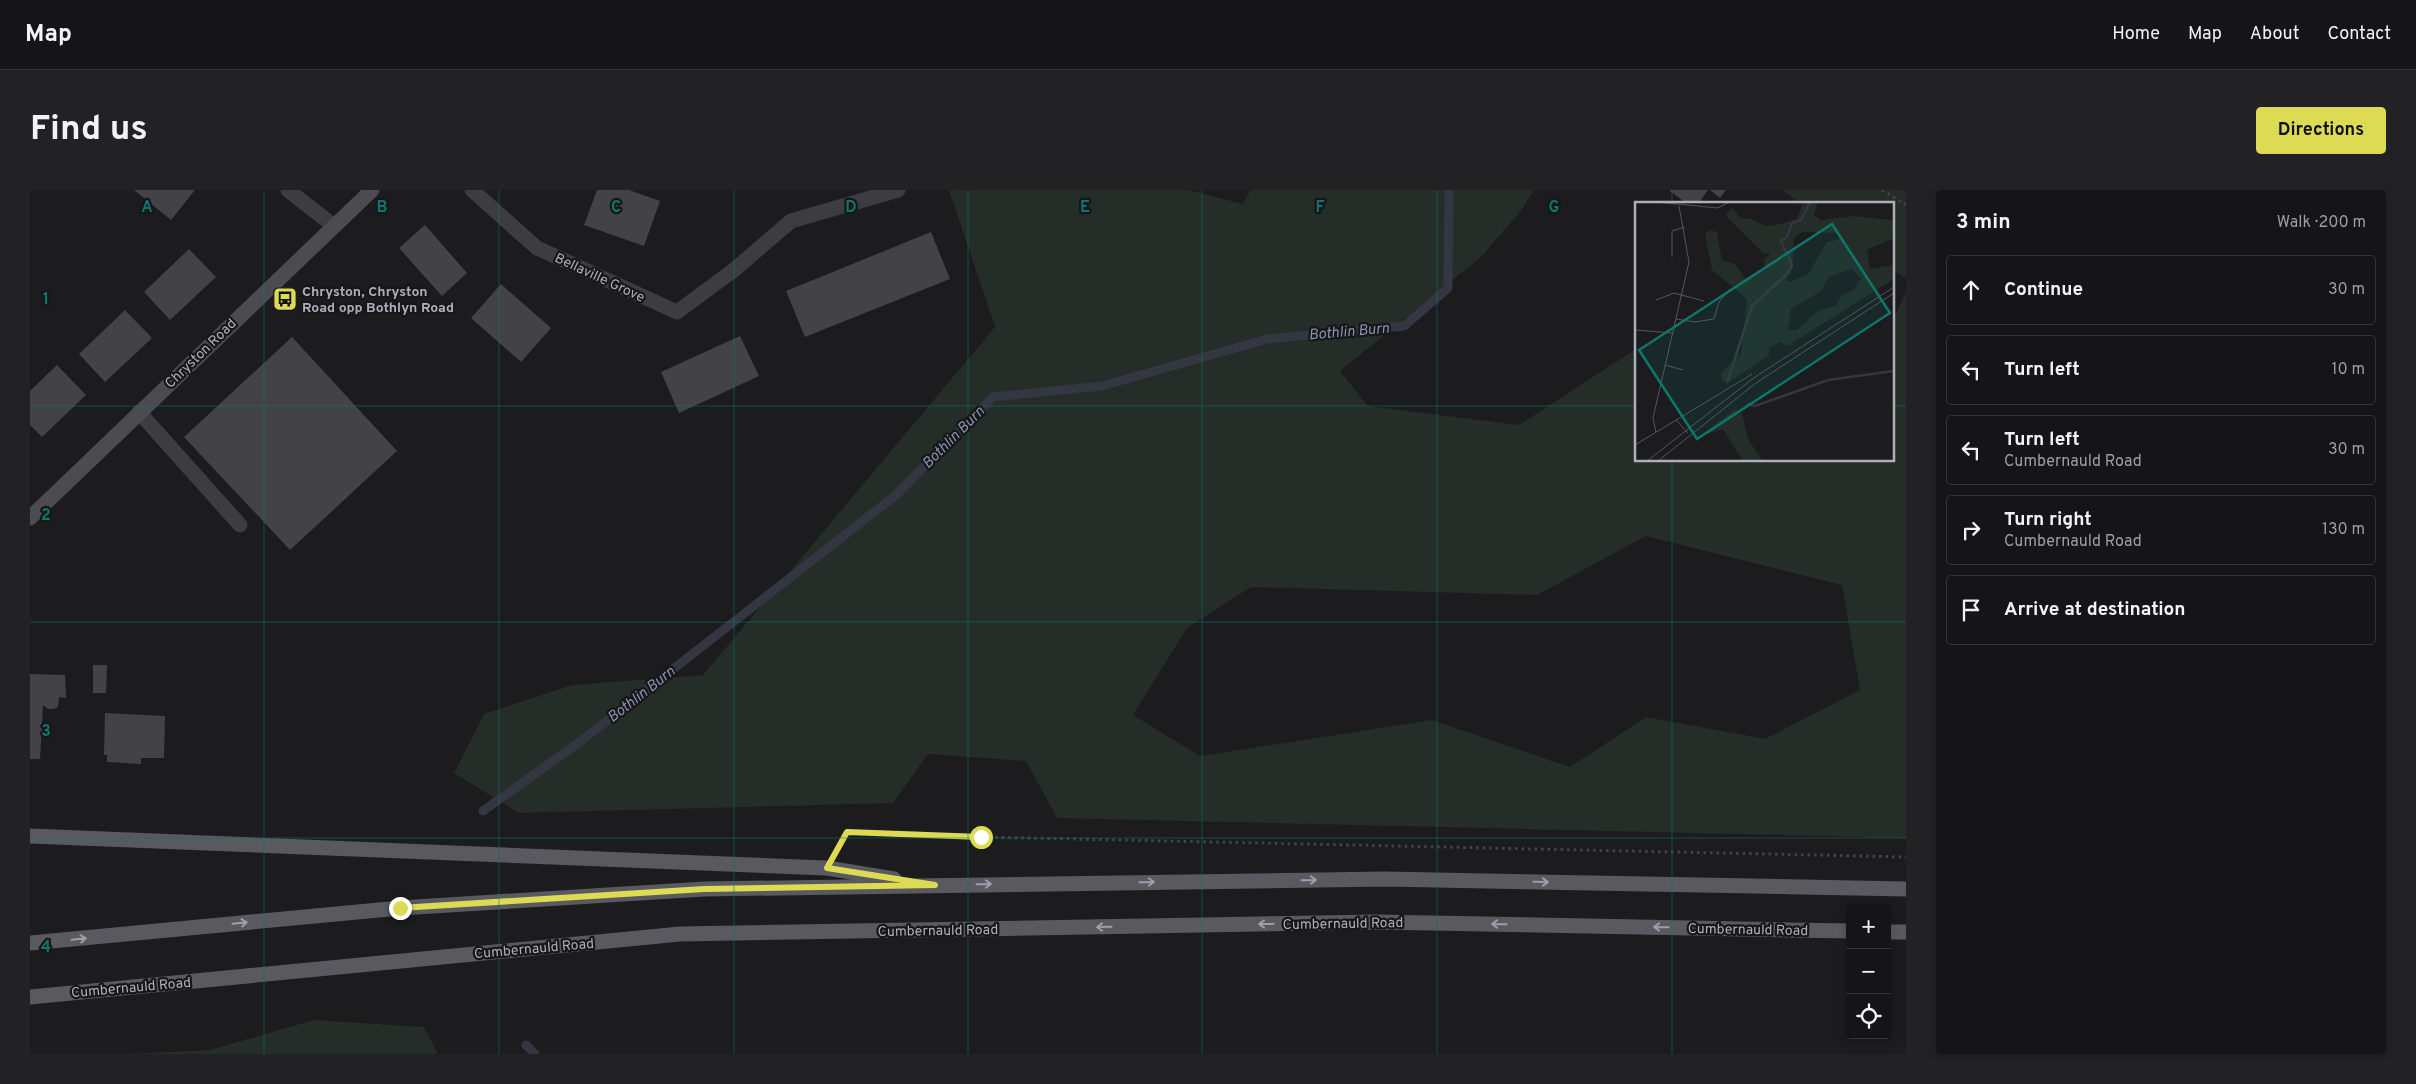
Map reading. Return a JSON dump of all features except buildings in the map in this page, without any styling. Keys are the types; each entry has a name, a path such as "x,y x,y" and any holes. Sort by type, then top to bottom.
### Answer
{"main road":[{"path":"30,836 827,868 935,885"},
{"path":"30,943 400,908 704,889 1385,879 1906,889"},
{"name":"Cumbernauld Road","path":"30,997 680,934 1378,922 1846,931"},
{"path":"1891,932 1906,932"}],"street":[{"path":"288,190 334,226"},
{"name":"Chryston Road","path":"30,518 138,412 372,190"},
{"name":"Bellaville Grove","path":"472,190 537,248 677,312 734,270 791,221 898,190"},
{"path":"138,412 240,525"}],"path":[{"path":"1882,190 1906,205"},
{"path":"827,868 847,832 1001,838 1906,856"}],"shaded area":[{"path":"949,190 1188,190 1243,204 1250,190 1534,190 1521,211 1481,257 1340,371 1368,406 1519,425 1635,350 1635,461 1894,461 1894,318 1906,292 1906,838 1057,818 1026,761 928,754 893,803 519,813 454,773 484,714 572,685 703,675 995,327","holes":["1646,536 1842,585 1860,690 1765,739 1646,717 1570,767 1432,720 1200,756 1133,715 1187,628 1251,587 1537,595"]},
{"path":"1782,190 1906,190 1906,279 1894,270 1894,202 1798,202"},
{"path":"314,1020 424,1027 438,1054 126,1054 210,1050"}],"waterway":[{"name":"Bothlin Burn","path":"483,811 581,741 896,495 993,397 1102,386 1267,339 1404,326 1448,288 1449,190"},
{"name":"Bothlin Burn","path":"526,1045 535,1054"}],"place":[{"name":"Chryston, Chryston Road opp Bothlyn Road","path":"285,299"}],"route":[{"path":"400,908 704,889 935,885 827,868 847,832 981,837"}]}
